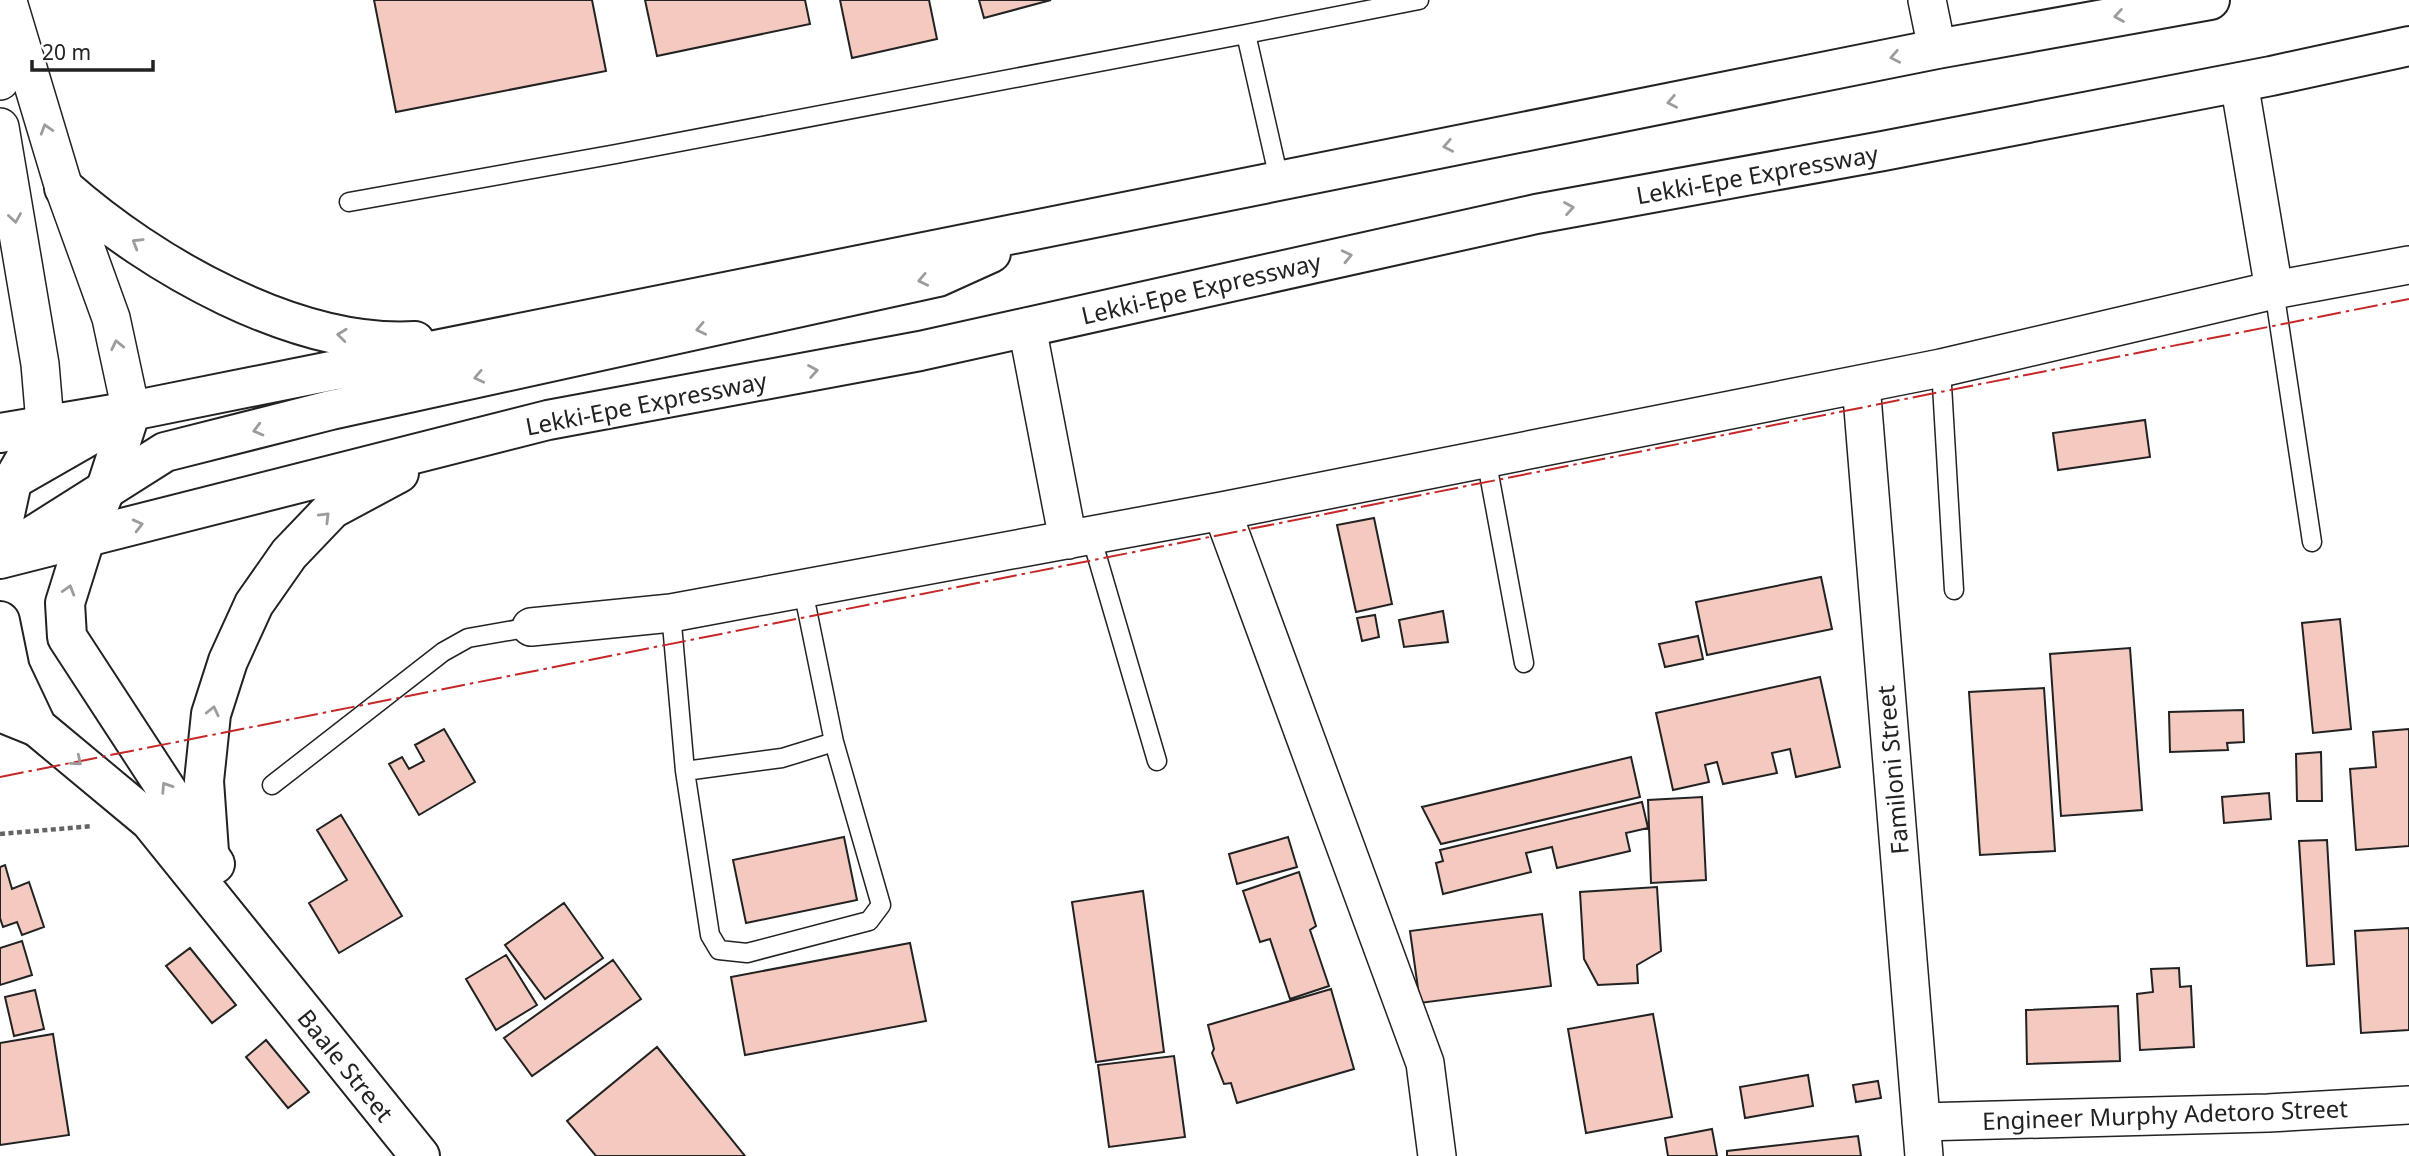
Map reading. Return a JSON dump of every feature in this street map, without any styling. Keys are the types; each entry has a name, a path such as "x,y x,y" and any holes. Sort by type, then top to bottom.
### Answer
{"main road":[{"path":"0,433 45,423 131,411 1937,49 2210,0"},
{"name":"Lekki-Epe Expressway","path":"0,558 85,539 548,420 920,351 1536,214 2239,82 2409,46"},
{"path":"64,188 99,219 235,301 315,332 404,342 508,336"},
{"path":"0,558 165,452 331,410 939,276 1054,225"},
{"path":"6,484 131,411"},
{"path":"131,411 65,603 67,637 209,852 271,975"},
{"path":"209,852 204,781 211,714 228,661 254,604 289,554 332,509 411,466 548,420"},
{"path":"0,537 6,484 45,423"},
{"path":"0,621 10,670 37,727"},
{"path":"0,712 37,727 150,821 271,975"},
{"name":"Baale Street","path":"271,975 420,1156"}],"street":[{"path":"1927,0 1937,49"},
{"path":"0,81 9,2"},
{"path":"9,2 64,188 111,318 131,411"},
{"path":"2239,82 2274,290"},
{"path":"0,127 40,364 45,423"},
{"path":"531,627 671,613 1222,512 1941,368 2274,290 2409,265"},
{"path":"1027,327 1080,538"},
{"name":"Familoni Street","path":"1861,384 1922,1139"},
{"path":"1222,512 1425,1063 1437,1156"},
{"name":"Engineer Murphy Adetoro Street","path":"1922,1139 2409,1105"}],"lane":[{"path":"349,202 1419,0"},
{"path":"1246,34 1279,179"},
{"path":"2274,290 2312,542"},
{"path":"1941,368 1954,590"},
{"path":"1486,458 1524,663"},
{"path":"1080,538 1157,761"},
{"path":"671,613 685,771 710,934 719,950 747,953 869,921 881,905 834,742 803,590"},
{"path":"272,785 443,652 468,638 531,627"},
{"path":"685,771 782,758 834,742"}],"path":[{"path":"0,834 150,821"}],"building":[{"path":"374,0 592,0 606,71 396,112"},
{"path":"645,0 805,0 810,24 657,56"},
{"path":"840,0 929,0 937,39 852,58"},
{"path":"979,0 1051,0 984,18"},
{"path":"2145,420 2150,457 2058,470 2053,433"},
{"path":"1374,518 1392,604 1356,612 1337,525"},
{"path":"1821,577 1832,629 1707,655 1696,602"},
{"path":"1443,611 1448,642 1404,647 1399,620"},
{"path":"1375,615 1379,637 1362,641 1357,618"},
{"path":"2340,619 2351,729 2313,733 2302,623"},
{"path":"1698,636 1703,659 1665,667 1659,644"},
{"path":"2130,648 2142,810 2061,816 2050,654"},
{"path":"1820,677 1840,767 1796,777 1790,749 1772,753 1777,773 1723,784 1717,762 1705,765 1709,782 1673,790 1656,713"},
{"path":"2044,688 2055,851 1980,855 1969,692"},
{"path":"2243,710 2244,742 2227,743 2228,750 2170,752 2169,712"},
{"path":"444,729 475,782 419,815 389,764 402,757 409,769 424,761 415,745"},
{"path":"2409,729 2409,846 2356,850 2350,769 2376,767 2373,732"},
{"path":"2321,752 2322,801 2297,801 2296,754"},
{"path":"1631,757 1640,797 1441,844 1422,807"},
{"path":"2269,793 2271,819 2224,823 2222,797"},
{"path":"1702,797 1706,880 1651,883 1648,800"},
{"path":"1642,802 1648,828 1626,833 1630,851 1557,868 1552,847 1526,853 1531,872 1443,894 1436,863 1443,861 1440,850"},
{"path":"341,815 402,916 339,953 309,903 347,880 317,830"},
{"path":"844,837 857,900 746,923 733,860"},
{"path":"1288,837 1297,867 1237,884 1229,854"},
{"path":"2327,840 2334,964 2307,966 2299,841"},
{"path":"5,865 12,889 29,882 44,927 22,935 17,922 3,927 0,918 0,867"},
{"path":"1299,872 1316,926 1310,930 1329,986 1290,999 1270,939 1260,942 1243,891"},
{"path":"1657,887 1661,951 1637,965 1638,983 1598,985 1584,959 1580,892"},
{"path":"1143,891 1164,1052 1096,1062 1072,902"},
{"path":"564,903 603,958 545,999 505,945"},
{"path":"1542,914 1551,986 1420,1003 1410,931"},
{"path":"2409,928 2409,1030 2361,1033 2355,931"},
{"path":"22,941 32,975 0,985 0,948"},
{"path":"910,943 926,1021 745,1055 731,977"},
{"path":"190,948 236,1005 212,1023 166,966"},
{"path":"506,955 537,1005 496,1030 466,979"},
{"path":"613,960 641,999 532,1076 504,1038"},
{"path":"2179,968 2180,987 2191,986 2194,1047 2140,1050 2137,994 2153,992 2151,969"},
{"path":"1331,989 1354,1069 1237,1103 1231,1083 1224,1084 1212,1053 1214,1049 1208,1025"},
{"path":"35,990 44,1029 14,1036 5,997"},
{"path":"2118,1006 2120,1061 2027,1064 2026,1010"},
{"path":"1653,1014 1672,1117 1586,1133 1568,1029"},
{"path":"53,1034 69,1135 0,1145 0,1043"},
{"path":"266,1040 309,1092 288,1108 246,1057"},
{"path":"657,1047 745,1156 596,1156 567,1121"},
{"path":"1174,1056 1185,1137 1109,1147 1098,1065"},
{"path":"1808,1075 1813,1106 1745,1118 1740,1087"},
{"path":"1878,1081 1881,1098 1856,1102 1853,1085"},
{"path":"1712,1129 1717,1156 1668,1156 1665,1138"},
{"path":"1858,1136 1861,1156 1727,1156 1727,1151"}],"power":[{"path":"0,777 2409,299"}]}
